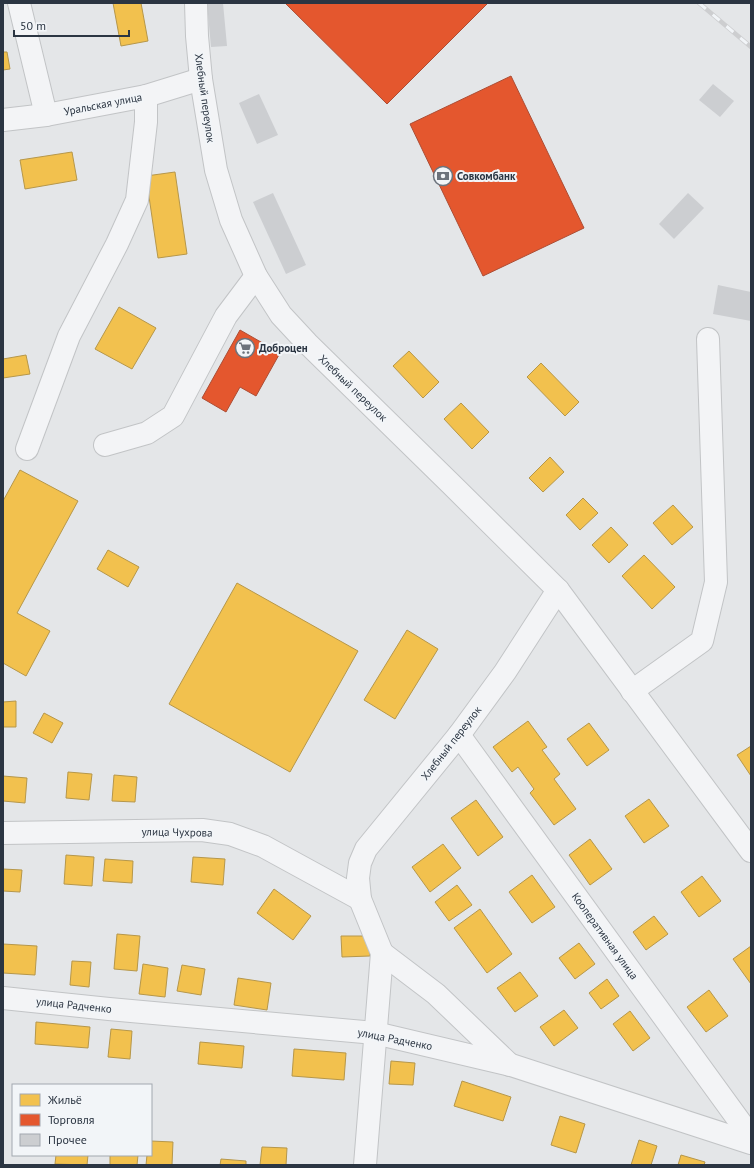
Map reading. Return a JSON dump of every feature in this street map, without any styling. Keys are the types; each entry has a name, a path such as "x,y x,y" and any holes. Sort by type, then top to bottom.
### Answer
{"street":[{"path":"19,3 46,115"},
{"name":"Хлебный переулок","path":"196,3 201,80 216,170 230,220 256,276 282,315 307,343 558,590 751,851"},
{"name":"Уральская улица","path":"3,120 46,115 146,96 201,80"},
{"path":"27,449 69,336 117,244 137,200 146,122 146,96"},
{"path":"105,445 147,433 173,416 226,316 256,276"},
{"path":"632,690 702,641 716,582 708,339"},
{"name":"Хлебный переулок","path":"382,953 360,899 358,878 360,863 366,849 460,736 505,672 558,590"},
{"name":"Кооперативная улица","path":"460,736 751,1136"},
{"name":"улица Чухрова","path":"3,833 202,830 230,834 263,846 360,899"},
{"path":"365,1165 382,953"},
{"path":"382,953 436,994 511,1065"},
{"name":"улица Радченко","path":"3,998 375,1033 511,1065 751,1143"}],"building: Жильё":[{"path":"113,3 141,3 148,41 121,46"},
{"path":"3,52 7,52 10,69 3,70"},
{"path":"72,152 77,180 25,189 20,160"},
{"path":"175,172 187,254 158,258 146,176"},
{"path":"119,307 156,328 132,369 95,349"},
{"path":"409,351 439,382 423,398 393,366"},
{"path":"26,355 30,374 3,378 3,359"},
{"path":"541,363 579,402 565,416 527,377"},
{"path":"461,403 489,432 472,449 444,419"},
{"path":"550,457 564,472 543,492 529,478"},
{"path":"20,470 78,501 17,613 50,631 26,676 3,663 3,501"},
{"path":"583,498 598,513 580,530 566,515"},
{"path":"673,505 693,527 672,545 653,523"},
{"path":"611,527 628,545 609,563 592,545"},
{"path":"108,550 139,567 128,587 97,569"},
{"path":"644,555 675,587 652,609 622,576"},
{"path":"237,583 358,651 290,772 169,704"},
{"path":"407,630 438,649 395,719 364,700"},
{"path":"16,701 16,727 3,727 3,702"},
{"path":"44,713 63,723 52,743 33,733"},
{"path":"528,721 547,747 542,750 560,774 554,779 576,809 554,825 530,793 534,789 518,767 512,772 493,747"},
{"path":"589,723 609,750 587,766 567,739"},
{"path":"751,746 751,776 737,755"},
{"path":"68,772 92,774 89,800 66,798"},
{"path":"114,775 137,777 135,802 112,801"},
{"path":"3,776 27,778 25,803 3,801"},
{"path":"649,799 669,826 644,843 625,816"},
{"path":"476,800 503,837 478,856 451,818"},
{"path":"590,839 612,869 590,885 569,855"},
{"path":"443,844 461,868 430,892 412,867"},
{"path":"66,855 94,857 92,886 64,884"},
{"path":"193,857 225,859 223,885 191,882"},
{"path":"105,859 133,861 132,883 103,881"},
{"path":"3,869 22,870 20,892 3,891"},
{"path":"532,875 555,907 532,923 509,892"},
{"path":"702,876 721,901 699,917 681,892"},
{"path":"457,885 472,905 449,921 435,902"},
{"path":"274,889 311,916 293,940 257,913"},
{"path":"480,909 512,954 487,973 454,928"},
{"path":"654,916 668,934 646,950 633,932"},
{"path":"117,934 140,936 137,971 114,969"},
{"path":"341,936 370,936 370,956 342,957"},
{"path":"579,943 595,964 575,979 559,958"},
{"path":"3,944 37,946 35,975 3,973"},
{"path":"751,946 751,984 733,959"},
{"path":"72,961 91,962 89,987 70,985"},
{"path":"143,964 168,968 165,997 139,994"},
{"path":"182,965 205,969 201,995 177,991"},
{"path":"520,972 538,996 515,1012 497,988"},
{"path":"238,978 271,983 267,1010 234,1005"},
{"path":"607,979 619,996 601,1009 589,993"},
{"path":"709,990 728,1016 706,1032 687,1007"},
{"path":"564,1010 578,1028 554,1046 540,1027"},
{"path":"630,1011 650,1038 633,1051 613,1024"},
{"path":"36,1022 90,1027 88,1048 35,1044"},
{"path":"111,1029 132,1031 130,1059 108,1057"},
{"path":"200,1042 244,1046 242,1068 198,1064"},
{"path":"294,1049 346,1053 344,1080 292,1076"},
{"path":"391,1061 415,1063 413,1085 389,1084"},
{"path":"462,1081 511,1097 503,1121 454,1106"},
{"path":"560,1116 585,1124 576,1153 551,1145"},
{"path":"639,1140 657,1146 651,1165 631,1165"},
{"path":"152,1141 173,1142 172,1165 146,1165 147,1156 152,1156"},
{"path":"262,1147 287,1148 286,1165 260,1165"},
{"path":"681,1155 705,1162 704,1165 678,1165"},
{"path":"56,1156 88,1156 87,1165 55,1164"},
{"path":"110,1156 138,1156 137,1165 110,1165"},
{"path":"221,1159 246,1161 246,1165 220,1165"}],"building: Торговля":[{"path":"285,3 488,3 387,104"},
{"path":"511,76 584,228 483,276 410,124"},
{"path":"240,330 280,353 256,396 240,387 226,412 202,398"}],"building: Прочее":[{"path":"207,3 223,3 227,46 211,47"},
{"path":"713,84 734,101 720,117 699,100"},
{"path":"259,94 278,135 257,144 239,103"},
{"path":"273,193 306,265 286,274 253,202"},
{"path":"688,193 704,208 674,239 659,224"},
{"path":"718,285 751,292 751,321 713,314"}],"railway":[{"path":"699,3 751,47"}],"place":[{"name":"Совкомбанк","path":"443,176"},
{"name":"Доброцен","path":"245,348"}]}
